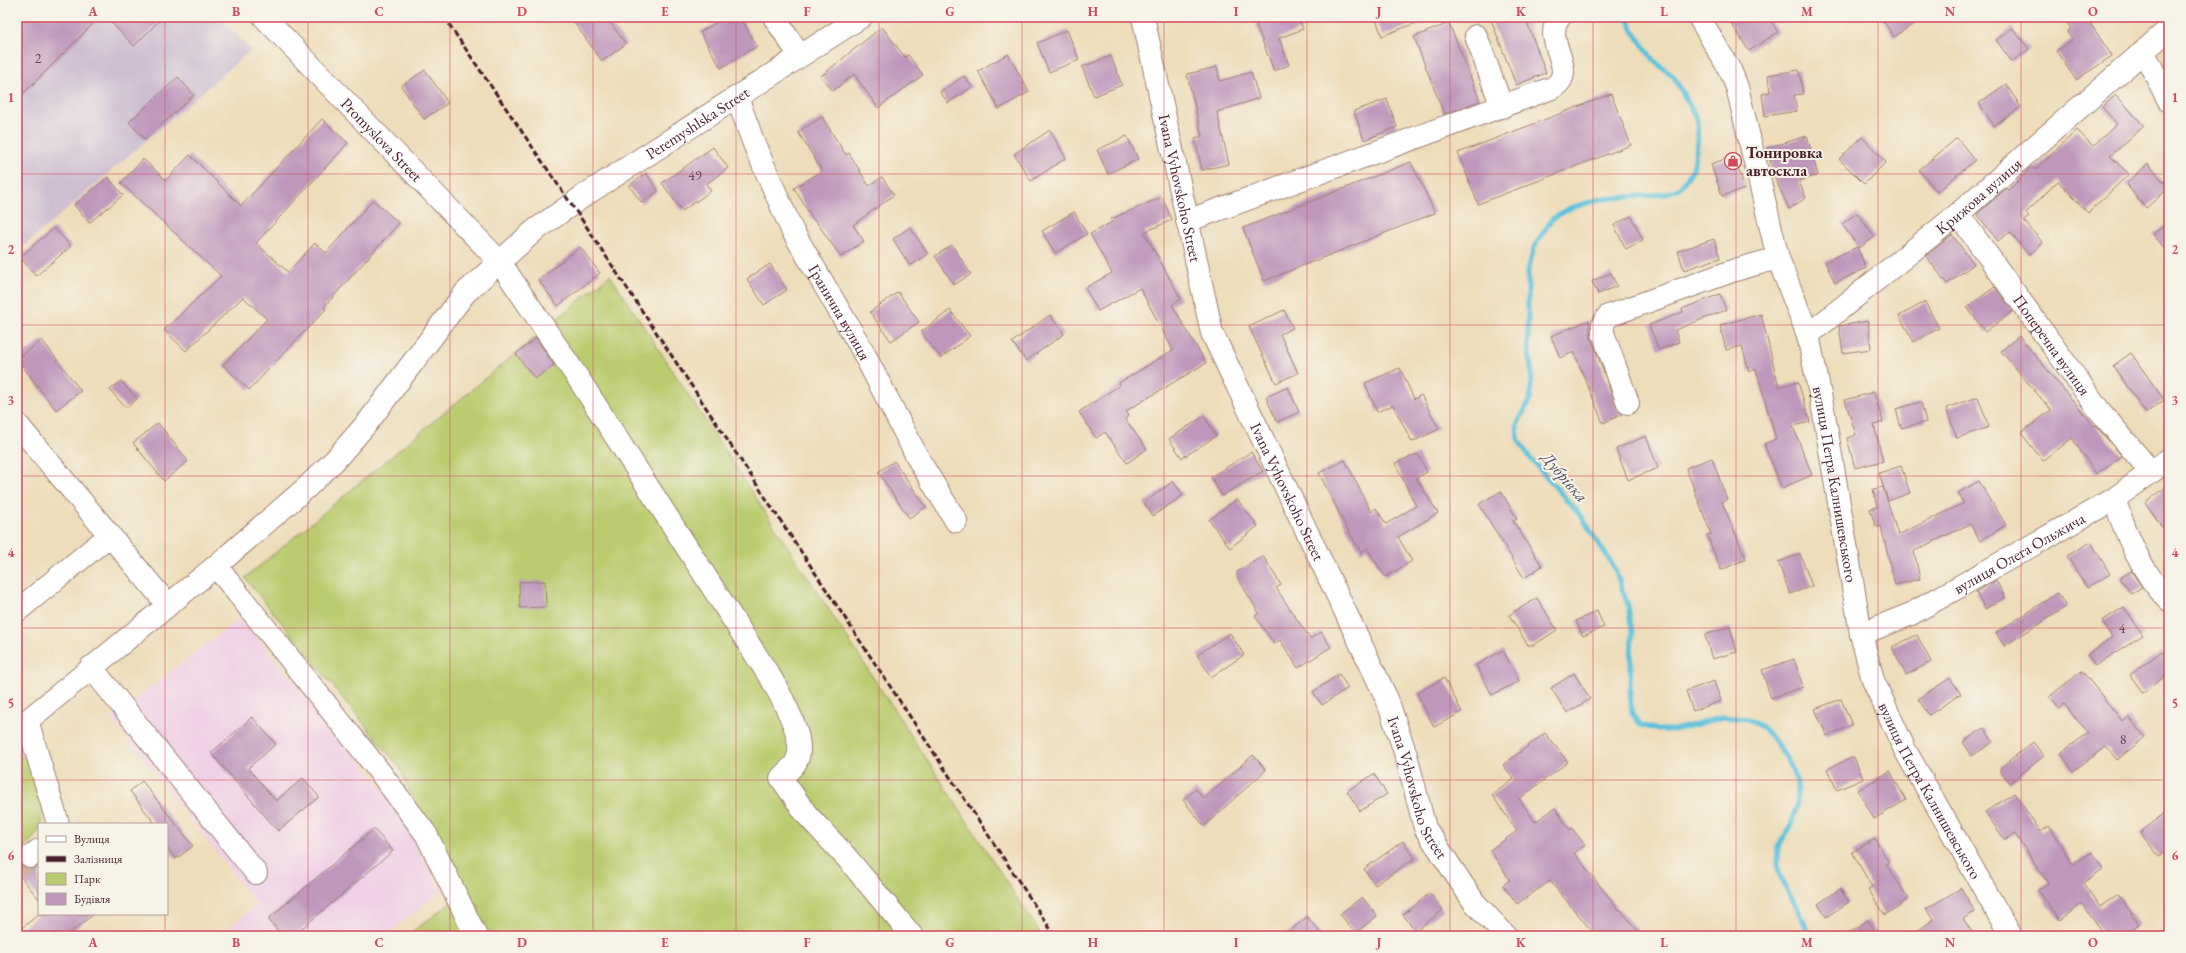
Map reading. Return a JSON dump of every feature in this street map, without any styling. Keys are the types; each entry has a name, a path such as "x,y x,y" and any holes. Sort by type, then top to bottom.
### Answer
{"street":[{"name":"Promyslova Street","path":"264,17 499,261 580,381 772,680 787,708 797,736 800,751 796,762 781,778 807,815 847,858 912,936"},
{"path":"774,17 800,56"},
{"name":"Peremyshlska Street","path":"22,724 167,604 216,566 334,460 373,416 466,292 534,231 585,195 861,17"},
{"name":"Ivana Vyhovskoho Street","path":"1143,17 1212,333 1387,699 1406,755 1425,828 1474,902 1506,936"},
{"path":"1187,221 1559,84 1563,76 1563,67 1554,34 1556,21 1560,17"},
{"name":"вулиця Петра Калнишевського","path":"1699,17 1731,72 1778,258 1808,335 1824,414 1861,634 1873,680 1892,726 2011,936"},
{"name":"Крижова вулиця","path":"1808,335 1958,214 2169,29"},
{"path":"1476,36 1502,106"},
{"path":"2143,51 2169,101"},
{"name":"Гранична вулиця","path":"737,97 754,144 792,230 860,346 920,462 956,521"},
{"name":"Поперечна вулиця","path":"1958,214 2098,410 2152,472"},
{"path":"1628,403 1603,332 1604,324 1608,316 1728,273 1778,258"},
{"path":"17,424 167,604"},
{"name":"вулиця Олега Ольжича","path":"1861,634 1911,614 2114,499 2169,459"},
{"path":"2114,499 2142,568 2169,600"},
{"path":"17,611 110,535"},
{"path":"216,566 376,767 426,834 476,936"},
{"path":"90,667 256,873"},
{"path":"22,724 58,823"}],"shaded area":[{"path":"17,17 219,17 251,50 17,252"},
{"path":"240,618 347,744 421,836 413,842 442,891 385,936 239,936 231,925 257,905 112,718"}],"green space":[{"path":"610,275 1042,936 406,936 455,900 400,768 245,578"},
{"path":"23,756 30,763 35,772 42,794 43,805 41,823 38,823 38,831 36,835 30,842 17,851 17,757"}],"building":[{"path":"17,17 100,17 17,100"},
{"path":"106,17 163,17 134,46"},
{"path":"570,17 606,17 626,44 602,61"},
{"path":"726,17 740,17 757,46 721,68 700,32"},
{"path":"1253,17 1298,17 1303,29 1279,38 1289,65 1274,71"},
{"path":"1375,17 1429,17 1429,18 1382,36"},
{"path":"1490,17 1525,17 1546,73 1516,85"},
{"path":"1727,17 1768,17 1778,32 1749,51"},
{"path":"1881,17 1924,17 1894,37"},
{"path":"2064,17 2086,17 2112,56 2076,80 2056,51 2072,40 2067,32 2071,29"},
{"path":"1449,23 1480,101 1444,114 1414,37"},
{"path":"882,27 905,57 908,55 923,75 878,108 854,74 833,91 821,76"},
{"path":"2012,28 2029,49 2012,62 1996,40"},
{"path":"1067,30 1079,60 1049,72 1037,43"},
{"path":"1008,54 1029,92 999,109 978,71"},
{"path":"1111,56 1122,85 1094,96 1082,67"},
{"path":"1217,67 1220,81 1251,72 1259,98 1217,112 1229,164 1202,170 1195,138 1202,136 1187,74"},
{"path":"425,70 448,103 424,119 401,86"},
{"path":"1799,70 1803,94 1794,95 1797,111 1765,116 1762,94 1770,92 1768,75"},
{"path":"964,76 972,87 948,103 940,92"},
{"path":"178,77 194,95 145,140 129,122"},
{"path":"2006,84 2021,107 1994,126 1979,103"},
{"path":"1611,94 1631,145 1478,204 1458,153"},
{"path":"2116,95 2144,126 2110,156 2129,174 2088,213 2058,181 2026,213 2029,217 2024,221 2043,243 2029,255 2010,232 1998,241 1977,214 2007,188 2009,190 2032,167 2035,170 2077,130 2093,146 2117,124 2102,107"},
{"path":"1387,99 1397,127 1364,140 1354,111"},
{"path":"822,117 846,155 849,153 869,186 882,177 894,195 853,225 864,241 841,257 815,220 814,221 794,188 822,171 798,132"},
{"path":"322,119 348,143 256,243 288,272 315,243 326,253 373,200 399,223 324,307 326,309 249,390 223,365 267,319 243,297 186,351 164,330 221,276 121,183 143,159 166,180 190,155 241,206"},
{"path":"1050,130 1066,158 1031,181 1014,154"},
{"path":"1127,136 1138,159 1108,174 1097,150"},
{"path":"1807,136 1818,175 1799,181 1806,198 1789,209 1774,176 1767,148"},
{"path":"1862,137 1886,162 1864,184 1839,159"},
{"path":"1957,138 1975,160 1937,192 1919,170"},
{"path":"713,147 728,168 706,184 711,191 682,211 662,183"},
{"path":"1734,156 1745,189 1722,196 1711,164"},
{"path":"1411,162 1435,213 1264,281 1243,228"},
{"path":"2148,164 2169,188 2146,208 2126,184"},
{"path":"646,173 658,191 642,203 629,186"},
{"path":"108,177 123,195 89,223 74,205"},
{"path":"1162,197 1172,220 1144,232 1181,299 1172,305 1206,363 1126,411 1129,416 1125,419 1147,449 1127,463 1105,432 1096,438 1079,412 1120,385 1119,383 1173,350 1140,288 1098,311 1085,288 1112,273 1090,234 1112,222 1111,219"},
{"path":"1074,212 1087,234 1055,253 1042,231"},
{"path":"1857,213 1875,237 1859,248 1842,224"},
{"path":"1631,216 1643,240 1626,249 1614,225"},
{"path":"2169,222 2169,254 2153,234"},
{"path":"910,227 928,254 910,266 893,239"},
{"path":"54,228 71,246 36,276 20,257"},
{"path":"1952,235 1974,264 1947,284 1926,256"},
{"path":"1714,239 1720,258 1684,270 1678,251"},
{"path":"952,245 971,274 954,285 935,256"},
{"path":"580,247 600,273 558,306 538,280"},
{"path":"1857,247 1866,268 1835,283 1825,262"},
{"path":"770,264 787,290 764,305 747,279"},
{"path":"1611,273 1617,286 1598,294 1592,281"},
{"path":"1995,287 2013,311 1985,332 1967,307"},
{"path":"898,292 919,322 891,341 870,312"},
{"path":"1720,294 1726,310 1675,330 1679,342 1659,350 1649,325 1683,312 1682,309"},
{"path":"1925,302 1939,328 1914,342 1899,316"},
{"path":"950,310 970,336 941,358 921,332"},
{"path":"1284,310 1293,328 1280,334 1298,373 1276,383 1249,327"},
{"path":"1761,314 1779,387 1798,382 1810,422 1793,426 1812,475 1782,488 1764,444 1776,439 1756,369 1749,372 1742,346 1726,350 1720,325"},
{"path":"1050,315 1064,334 1026,361 1012,342"},
{"path":"1589,320 1591,337 1616,407 1623,414 1603,423 1574,352 1560,358 1551,336"},
{"path":"1868,321 1871,349 1843,353 1839,326"},
{"path":"2019,336 2094,426 2095,425 2122,456 2096,474 2072,438 2043,461 2021,433 2051,410 2001,351"},
{"path":"536,338 554,365 535,379 516,354"},
{"path":"42,340 81,391 56,410 17,359"},
{"path":"2131,353 2164,400 2146,413 2113,366"},
{"path":"1400,368 1414,399 1421,395 1439,429 1412,442 1393,405 1377,412 1365,383"},
{"path":"121,381 137,399 126,408 110,390"},
{"path":"1288,387 1299,412 1277,422 1266,397"},
{"path":"1874,392 1883,422 1874,425 1883,461 1855,468 1847,438 1856,435 1845,400"},
{"path":"1978,397 1989,427 1957,438 1946,408"},
{"path":"1921,402 1926,422 1901,428 1896,409"},
{"path":"1204,416 1216,436 1182,458 1169,439"},
{"path":"158,423 188,461 164,481 133,443"},
{"path":"1646,436 1658,468 1628,480 1616,449"},
{"path":"1251,452 1263,471 1222,496 1211,477"},
{"path":"1418,454 1427,472 1416,478 1438,513 1398,537 1412,561 1385,577 1367,548 1361,552 1346,527 1319,473 1345,460 1371,512 1376,508 1386,524 1416,506 1395,463"},
{"path":"1712,458 1727,500 1722,502 1746,559 1721,570 1707,535 1711,534 1686,468"},
{"path":"894,461 926,507 909,518 878,472"},
{"path":"1901,466 1910,493 1888,501 1879,473"},
{"path":"1173,481 1183,495 1153,516 1144,503"},
{"path":"1979,481 2006,525 1980,541 1970,524 1914,551 1920,579 1895,585 1881,526 1876,527 1870,509 1877,507 1873,489 1883,487 1898,535 1964,503 1958,493"},
{"path":"2169,485 2169,536 2145,503"},
{"path":"1501,491 1517,519 1513,521 1542,566 1524,578 1479,504"},
{"path":"1237,499 1258,526 1230,548 1209,520"},
{"path":"2091,542 2110,574 2087,588 2067,556"},
{"path":"1800,554 1812,586 1790,594 1778,562"},
{"path":"1263,556 1281,585 1276,588 1310,639 1321,632 1331,647 1298,668 1280,640 1274,644 1255,616 1259,613 1237,577 1237,572"},
{"path":"2131,571 2142,587 2131,594 2120,578"},
{"path":"1996,580 2005,598 1985,609 1976,592"},
{"path":"545,581 546,607 520,608 519,582"},
{"path":"2058,593 2066,607 2004,646 1996,633"},
{"path":"1537,598 1557,630 1534,645 1528,645 1509,615"},
{"path":"2124,607 2143,635 2095,666 2087,655 2112,637 2102,621"},
{"path":"1597,611 1604,627 1583,636 1576,621"},
{"path":"1730,627 1737,652 1712,659 1705,635"},
{"path":"1230,633 1244,655 1211,677 1197,655"},
{"path":"1917,635 1931,662 1906,675 1892,647"},
{"path":"1503,650 1519,681 1492,695 1476,665"},
{"path":"2162,651 2169,660 2169,673 2143,693 2130,675"},
{"path":"1794,659 1803,687 1771,698 1762,670"},
{"path":"2082,671 2123,722 2129,717 2145,737 2117,760 2106,747 2073,771 2061,753 2088,733 2064,704 2059,708 2050,696"},
{"path":"1574,673 1590,699 1567,713 1551,688"},
{"path":"1339,674 1348,688 1322,705 1313,692"},
{"path":"1444,678 1462,712 1434,727 1417,693"},
{"path":"1950,678 1961,694 1929,715 1918,699"},
{"path":"1714,681 1721,701 1693,711 1686,691"},
{"path":"1841,699 1852,725 1827,736 1815,709"},
{"path":"252,717 276,744 248,768 276,801 303,778 319,797 278,831 211,753"},
{"path":"1984,728 1993,742 1972,756 1963,742"},
{"path":"1545,733 1568,762 1519,799 1535,822 1555,808 1570,830 1572,828 1585,845 1574,853 1619,910 1620,909 1642,936 1596,936 1550,881 1517,904 1503,885 1510,880 1490,850 1517,831 1492,795 1514,779 1503,765"},
{"path":"2033,742 2044,756 2010,783 2001,772 2001,767"},
{"path":"1253,755 1266,770 1204,826 1183,800 1196,789 1204,799"},
{"path":"1854,757 1863,779 1837,790 1827,769"},
{"path":"1890,771 1906,800 1874,819 1858,790"},
{"path":"1374,774 1387,794 1360,811 1347,791"},
{"path":"142,781 193,846 176,859 168,848 168,823 154,823 130,791"},
{"path":"2014,793 2041,832 2049,826 2073,864 2092,852 2103,869 2083,883 2100,907 2118,894 2139,924 2122,936 2105,936 2082,904 2060,920 2038,890 2048,883 2015,834 2005,840 1985,812"},
{"path":"2169,809 2169,848 2159,856 2140,833"},
{"path":"374,829 393,851 293,936 283,936 268,919"},
{"path":"1875,839 1889,863 1886,864 1909,899 1885,915 1868,889 1872,887 1852,852"},
{"path":"1403,841 1415,858 1375,885 1364,869"},
{"path":"17,858 25,868 38,868 38,898 17,872"},
{"path":"1961,888 1975,912 1963,919 1975,936 1910,936 1933,920 1926,909"},
{"path":"1840,889 1849,902 1826,917 1818,904"},
{"path":"1430,893 1443,910 1416,931 1403,915"},
{"path":"1362,897 1377,916 1355,933 1340,914"},
{"path":"38,915 93,915 66,936 17,936 17,932"},
{"path":"1307,917 1323,936 1284,936"},
{"path":"1868,920 1878,936 1844,936"}],"waterway":[{"name":"Дубрівка","path":"1628,17 1632,29 1653,60 1674,77 1697,119 1698,139 1693,169 1680,188 1665,194 1601,199 1570,208 1552,219 1534,247 1528,271 1528,344 1532,375 1530,400 1517,425 1518,439 1530,458 1581,516 1614,567 1628,605 1632,633 1630,691 1632,714 1641,725 1658,730 1674,730 1724,717 1748,719 1764,728 1788,760 1797,782 1797,805 1791,825 1778,847 1777,865 1781,878 1805,924 1808,936"}],"tunnel":[{"path":"17,868 30,857"}],"railway":[{"path":"444,17 584,223 1055,936"}],"place":[{"name":"Тонировка автоскла","path":"1733,161"}]}
